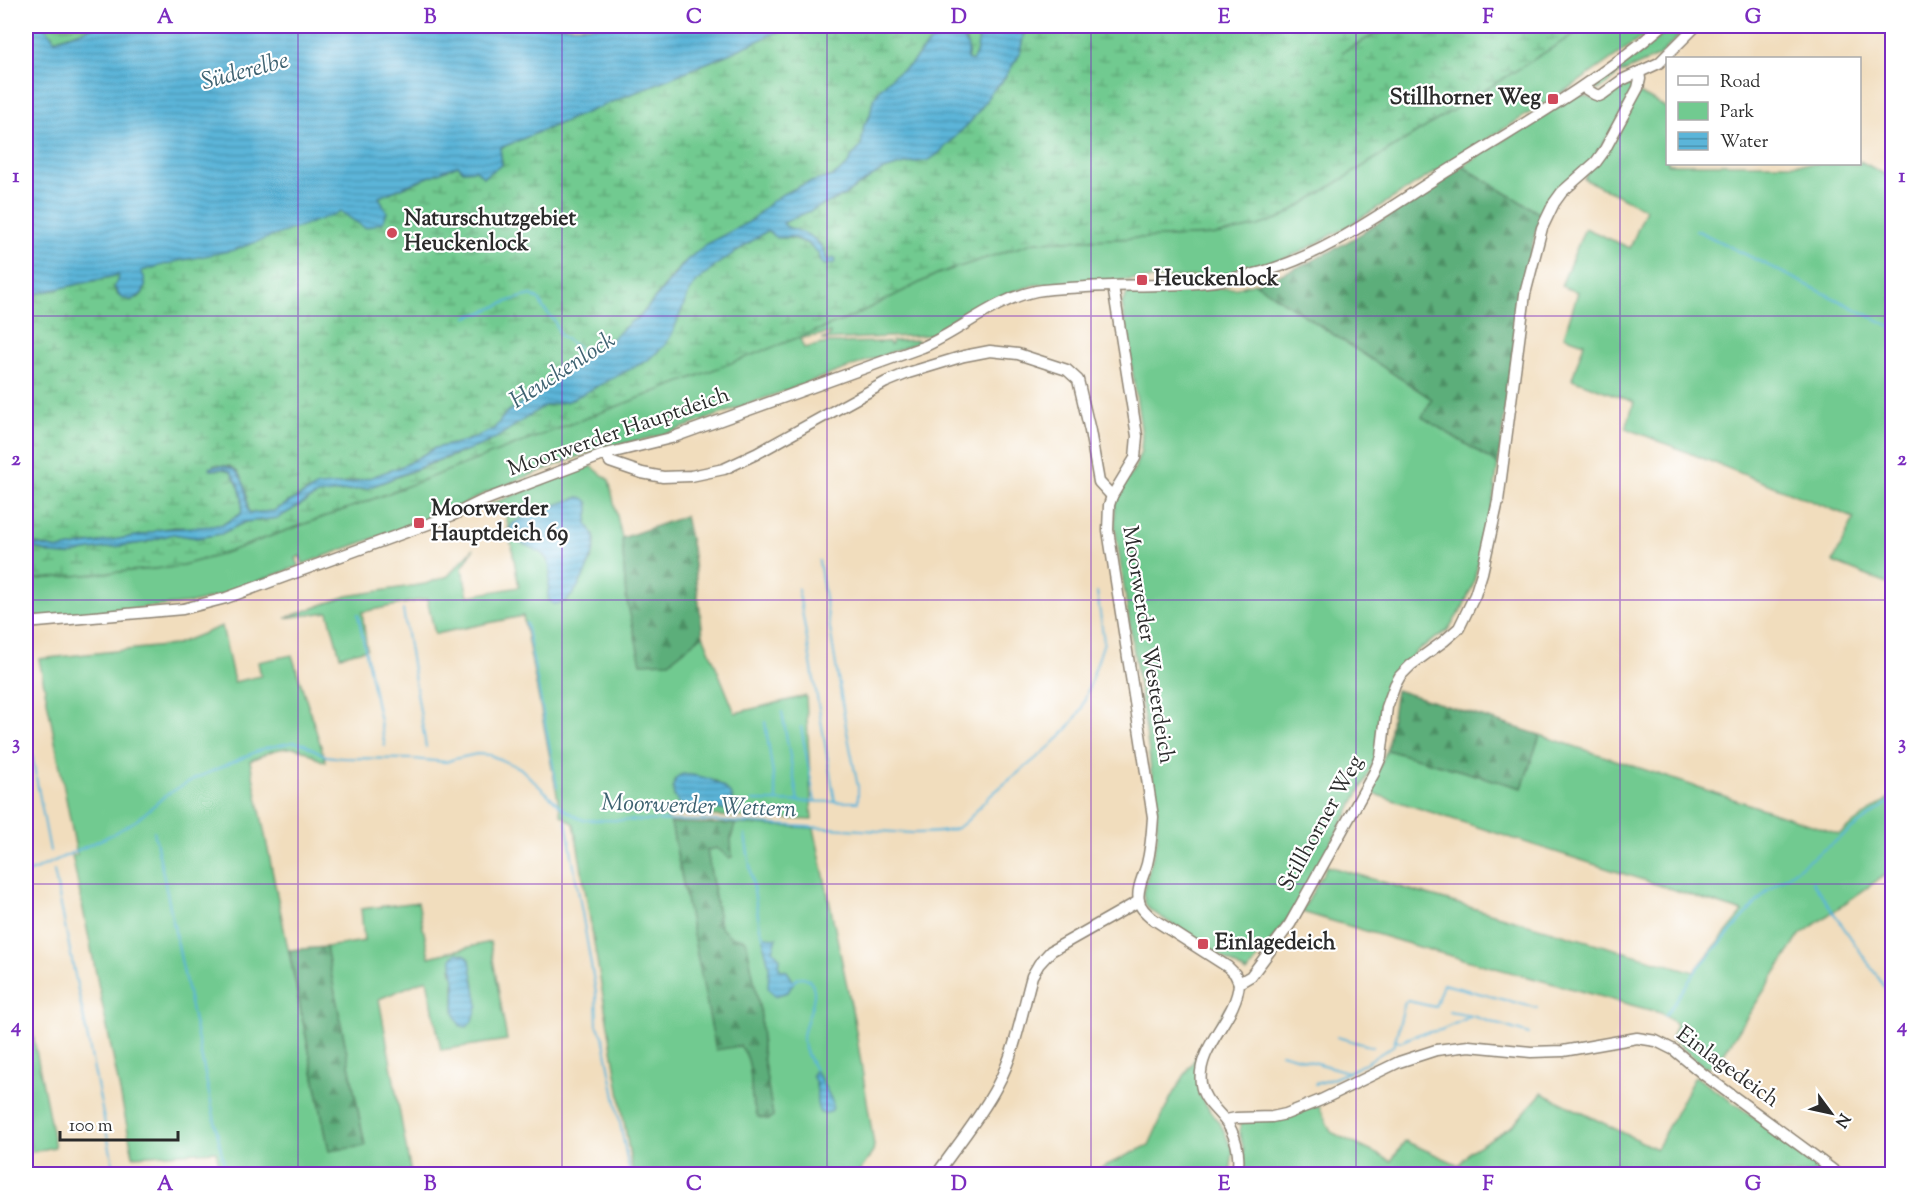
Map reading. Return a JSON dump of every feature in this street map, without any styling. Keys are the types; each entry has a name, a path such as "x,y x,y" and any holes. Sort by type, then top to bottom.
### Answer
{"street":[{"name":"Moorwerder Hauptdeich","path":"26,623 183,609 226,598 453,515 482,501 606,454 671,438 923,347 1005,300 1036,291 1233,279 1302,258 1335,241 1583,87 1662,26"},
{"path":"1583,87 1588,92 1599,96 1622,80 1659,63 1696,26"},
{"name":"Stillhorner Weg","path":"1226,1120 1203,1094 1202,1065 1210,1045 1239,993 1239,983 1251,976 1290,924 1374,773 1381,757 1390,695 1400,676 1420,657 1453,635 1466,614 1482,573 1498,501 1525,294 1537,243 1547,215 1562,192 1596,162 1604,151 1638,88 1639,72"},
{"path":"1112,496 1135,458 1137,436 1113,286"},
{"name":"Moorwerder Westerdeich","path":"606,454 610,462 652,476 677,477 724,469 756,454 886,382 964,356 990,351 1018,354 1066,370 1078,380 1099,482 1112,496 1108,512 1108,530 1153,817 1152,840 1138,890 1138,901"},
{"path":"937,1174 970,1130 998,1084 1010,1055 1032,976 1051,951 1138,901 1153,919 1228,967 1235,974 1239,983"},
{"name":"Einlagedeich","path":"1226,1120 1286,1114 1322,1100 1399,1062 1436,1050 1475,1046 1531,1052 1563,1051 1637,1038 1662,1044 1674,1050 1710,1080 1838,1174"},
{"path":"1226,1120 1237,1147 1237,1174"}],"green space":[{"path":"44,26 96,26 54,40"},
{"path":"791,26 981,26 979,44 972,61 967,60 966,41 957,35 929,43 909,66 894,75 880,89 873,99 870,116 864,125 861,147 846,167 833,176 807,183 783,194 749,222 707,244 678,269 639,318 632,321 613,338 559,371 554,380 506,413 494,429 466,441 435,448 405,465 369,478 308,491 274,511 248,512 246,493 239,473 229,466 214,465 210,470 224,469 231,472 242,497 241,514 223,524 203,528 174,527 142,535 59,549 32,543 26,544 26,296 119,275 114,287 117,294 138,298 145,288 144,278 140,271 284,231 341,212 365,228 383,222 387,212 379,197 458,165 463,171 502,165 500,148"},
{"path":"1025,26 1390,26 1342,52 1376,34 1385,32 1392,26 1587,26 1282,217 1258,226 1215,235 1035,242 937,274 847,319 365,502 216,556 175,567 26,580 26,549 36,548 52,554 69,555 142,543 173,534 197,538 221,534 245,522 278,518 317,495 368,488 489,442 544,406 569,401 648,360 665,345 672,334 689,292 696,282 716,265 767,231 776,236 806,243 819,254 819,259 825,265 832,259 829,261 825,258 825,251 817,241 786,227 783,223 841,197 881,171 929,160 938,154 971,121 991,92 1002,82 1020,54"},
{"path":"1587,26 1658,26 1574,85 1345,228 1301,252 1261,267 1222,275 1035,285 987,302 956,323 932,335 822,340 830,336 830,333 800,339 804,348 828,343 889,342 890,345 892,341 918,340 919,342 677,430 598,449 485,493 457,508 303,564 300,556 296,558 299,566 216,597 192,603 34,619 33,610 30,610 30,619 26,620 26,580 175,567 216,556 365,502 847,319 937,274 1035,242 1215,235 1258,226 1282,217"},
{"path":"1673,26 1689,26 1659,56 1619,74 1599,90 1595,89 1594,84"},
{"path":"1627,84 1632,86 1633,92 1616,124 1592,160 1559,187 1542,215 1462,166 1571,98 1580,95 1597,100"},
{"path":"1639,93 1666,107 1666,165 1861,165 1861,162 1892,178 1892,586 1833,562 1854,518 1626,428 1634,402 1572,379 1584,343 1564,336 1578,292 1561,286 1585,228 1630,248 1646,209 1584,179"},
{"path":"1462,166 1542,215 1537,226 1521,294 1498,464 1422,417 1432,399 1255,283 1310,262 1337,248 1388,217"},
{"path":"1255,283 1432,399 1422,417 1498,464 1493,500 1473,585 1462,609 1447,631 1418,650 1396,673 1383,696 1378,724 1377,753 1366,780 1294,910 1247,973 1150,910 1145,903 1143,893 1157,840 1157,816 1115,527 1115,504 1134,470 1141,451 1142,435 1122,303 1129,291 1237,288"},
{"path":"591,466 609,480 622,538 626,597 669,662 703,635 735,713 806,696 812,820 664,814 671,823 716,1049 740,1046 744,1051 749,1064 752,1098 758,1117 769,1120 773,1116 762,1050 761,1016 746,940 729,936 720,927 707,850 717,848 731,838 735,824 814,828 854,1019 874,1145 873,1152 858,1174 633,1174 574,824 561,815 523,616 435,634 427,599 362,612 367,649 340,656 328,612 285,618 347,596 425,584 448,576 474,548 462,568 468,596 519,587 506,515 488,505","holes":["579,497 589,509 587,524 595,541 585,574 565,602 550,577 550,566 546,558 539,551 525,544 513,523","674,780 716,781 732,796 733,807 723,810 709,804 700,809 683,808 674,796"]},
{"path":"685,516 692,548 703,635 669,662 641,663 626,597 622,538"},
{"path":"222,626 234,682 261,676 258,662 292,655 326,762 304,750 294,748 274,750 250,761 329,1151 365,1145 326,947 364,941 361,909 418,902 429,957 490,942 507,1040 441,1050 427,979 379,999 411,1174 221,1174 216,1151 133,1156 72,855 77,855 39,659 174,645","holes":["451,968 474,979 475,991 454,1011 454,980"]},
{"path":"1396,690 1540,735 1522,788 1387,750"},
{"path":"1540,735 1839,834 1892,796 1892,870 1800,935 1715,1067 1704,1067 1671,1038 1676,1024 1661,1013 1433,951 1302,912 1327,866 1694,972 1743,912 1368,792 1387,750 1522,788"},
{"path":"671,823 735,824 731,838 732,857 729,858 717,848 707,850 720,927 730,936 746,940 761,1016 762,1050 773,1116 769,1120 758,1117 752,1098 749,1064 744,1051 740,1046 716,1050"},
{"path":"326,947 365,1146 329,1151 289,950"},
{"path":"26,999 55,1147 31,1152 26,1126"},
{"path":"1227,1007 1198,1062 1199,1095 1222,1127 1233,1151 1230,1174 1088,1174 1149,1145 1171,1097"},
{"path":"1695,1076 1832,1174 1241,1174 1244,1151 1239,1130 1242,1123 1319,1106 1331,1132 1391,1161 1405,1141 1459,1165 1470,1151 1512,1126 1542,1093 1656,1149"}],"water":[{"name":"Süderelbe","path":"26,26 44,26 55,40 96,26 791,26 500,148 502,165 483,177 476,170 463,171 458,165 379,197 387,212 383,222 365,228 341,212 234,250 141,271 145,280 145,288 140,295 131,300 121,298 114,287 118,275 26,296"},
{"name":"Heuckenlock","path":"981,26 1025,26 1020,54 1002,82 991,92 971,121 938,154 929,160 881,171 841,197 783,223 787,227 812,237 823,249 827,260 834,258 836,260 834,263 825,265 820,262 819,254 807,243 792,237 777,238 767,231 716,265 696,282 689,292 672,334 665,345 648,360 569,401 544,406 480,446 368,488 317,495 278,518 245,522 221,534 197,538 173,534 142,543 69,555 52,554 36,548 26,549 27,543 59,549 142,535 162,529 224,524 241,514 242,497 231,472 224,469 210,470 209,468 214,466 230,468 240,476 250,513 274,511 318,486 345,484 369,478 405,465 435,448 466,441 494,429 506,413 554,380 559,371 613,338 632,321 639,318 687,260 707,244 749,222 783,194 807,183 833,176 846,167 861,147 864,125 870,116 873,99 880,89 894,75 909,66 929,43 946,32 964,40 968,48 967,59 972,61 976,54"},
{"path":"579,497 584,498 589,504 587,524 594,536 594,547 581,582 571,596 565,601 553,604 548,599 550,568 546,558 518,541 509,531 512,525 520,519"},
{"path":"683,774 704,777 722,786 732,796 731,809 720,810 709,805 687,808 680,804 673,790 677,777"},
{"path":"764,937 777,938 773,950 780,958 779,969 787,971 794,982 788,992 775,996 768,988 769,965"},
{"path":"457,953 466,955 470,960 478,1005 473,1020 467,1027 461,1026 458,1022 455,1011 452,957"},
{"path":"815,1070 833,1104 832,1110 827,1113 820,1113 818,1108 816,1086 812,1075"}],"waterway":[{"path":"1696,230 1892,327"},
{"path":"467,317 532,295 540,301 554,320 560,335 587,354"},
{"path":"753,801 858,802 858,787 819,561"},
{"path":"798,588 835,801"},
{"name":"Moorwerder Wettern","path":"26,874 111,835 137,820 166,795 194,779 265,748 294,742 304,744 326,756 342,758 446,762 477,754 490,755 520,768 561,807 584,820 714,821 912,833 952,830 966,821 990,796 1052,745 1074,721 1082,708 1104,642 1097,592"},
{"path":"403,610 426,747"},
{"path":"358,614 385,746"},
{"path":"526,623 557,787"},
{"path":"782,712 798,801"},
{"path":"765,722 777,801"},
{"path":"26,724 50,851"},
{"path":"801,727 815,801"},
{"path":"1665,1016 1698,968 1768,890 1892,800"},
{"path":"566,821 596,993 597,1025 603,1036 630,1174"},
{"path":"154,831 226,1174"},
{"path":"745,835 760,928 764,938"},
{"path":"54,871 115,1174"},
{"path":"1812,881 1892,998"},
{"path":"792,983 803,977 812,984 814,991 803,1042 815,1070"},
{"path":"1315,1084 1346,1073 1394,1045 1405,1002 1435,1007 1443,984 1537,1008"},
{"path":"1449,1012 1472,1016 1529,1034"},
{"path":"1396,1041 1400,1042 1419,1034 1441,1030 1472,1016"},
{"path":"1337,1037 1373,1047"},
{"path":"1281,1053 1348,1072"},
{"path":"26,1139 29,1158"}],"place":[{"name":"Stillhorner Weg","path":"1553,99"},
{"name":"Naturschutzgebiet Heuckenlock","path":"392,233"},
{"name":"Heuckenlock","path":"1142,280"},
{"name":"Moorwerder Hauptdeich 69","path":"419,523"},
{"name":"Einlagedeich","path":"1203,944"}]}
